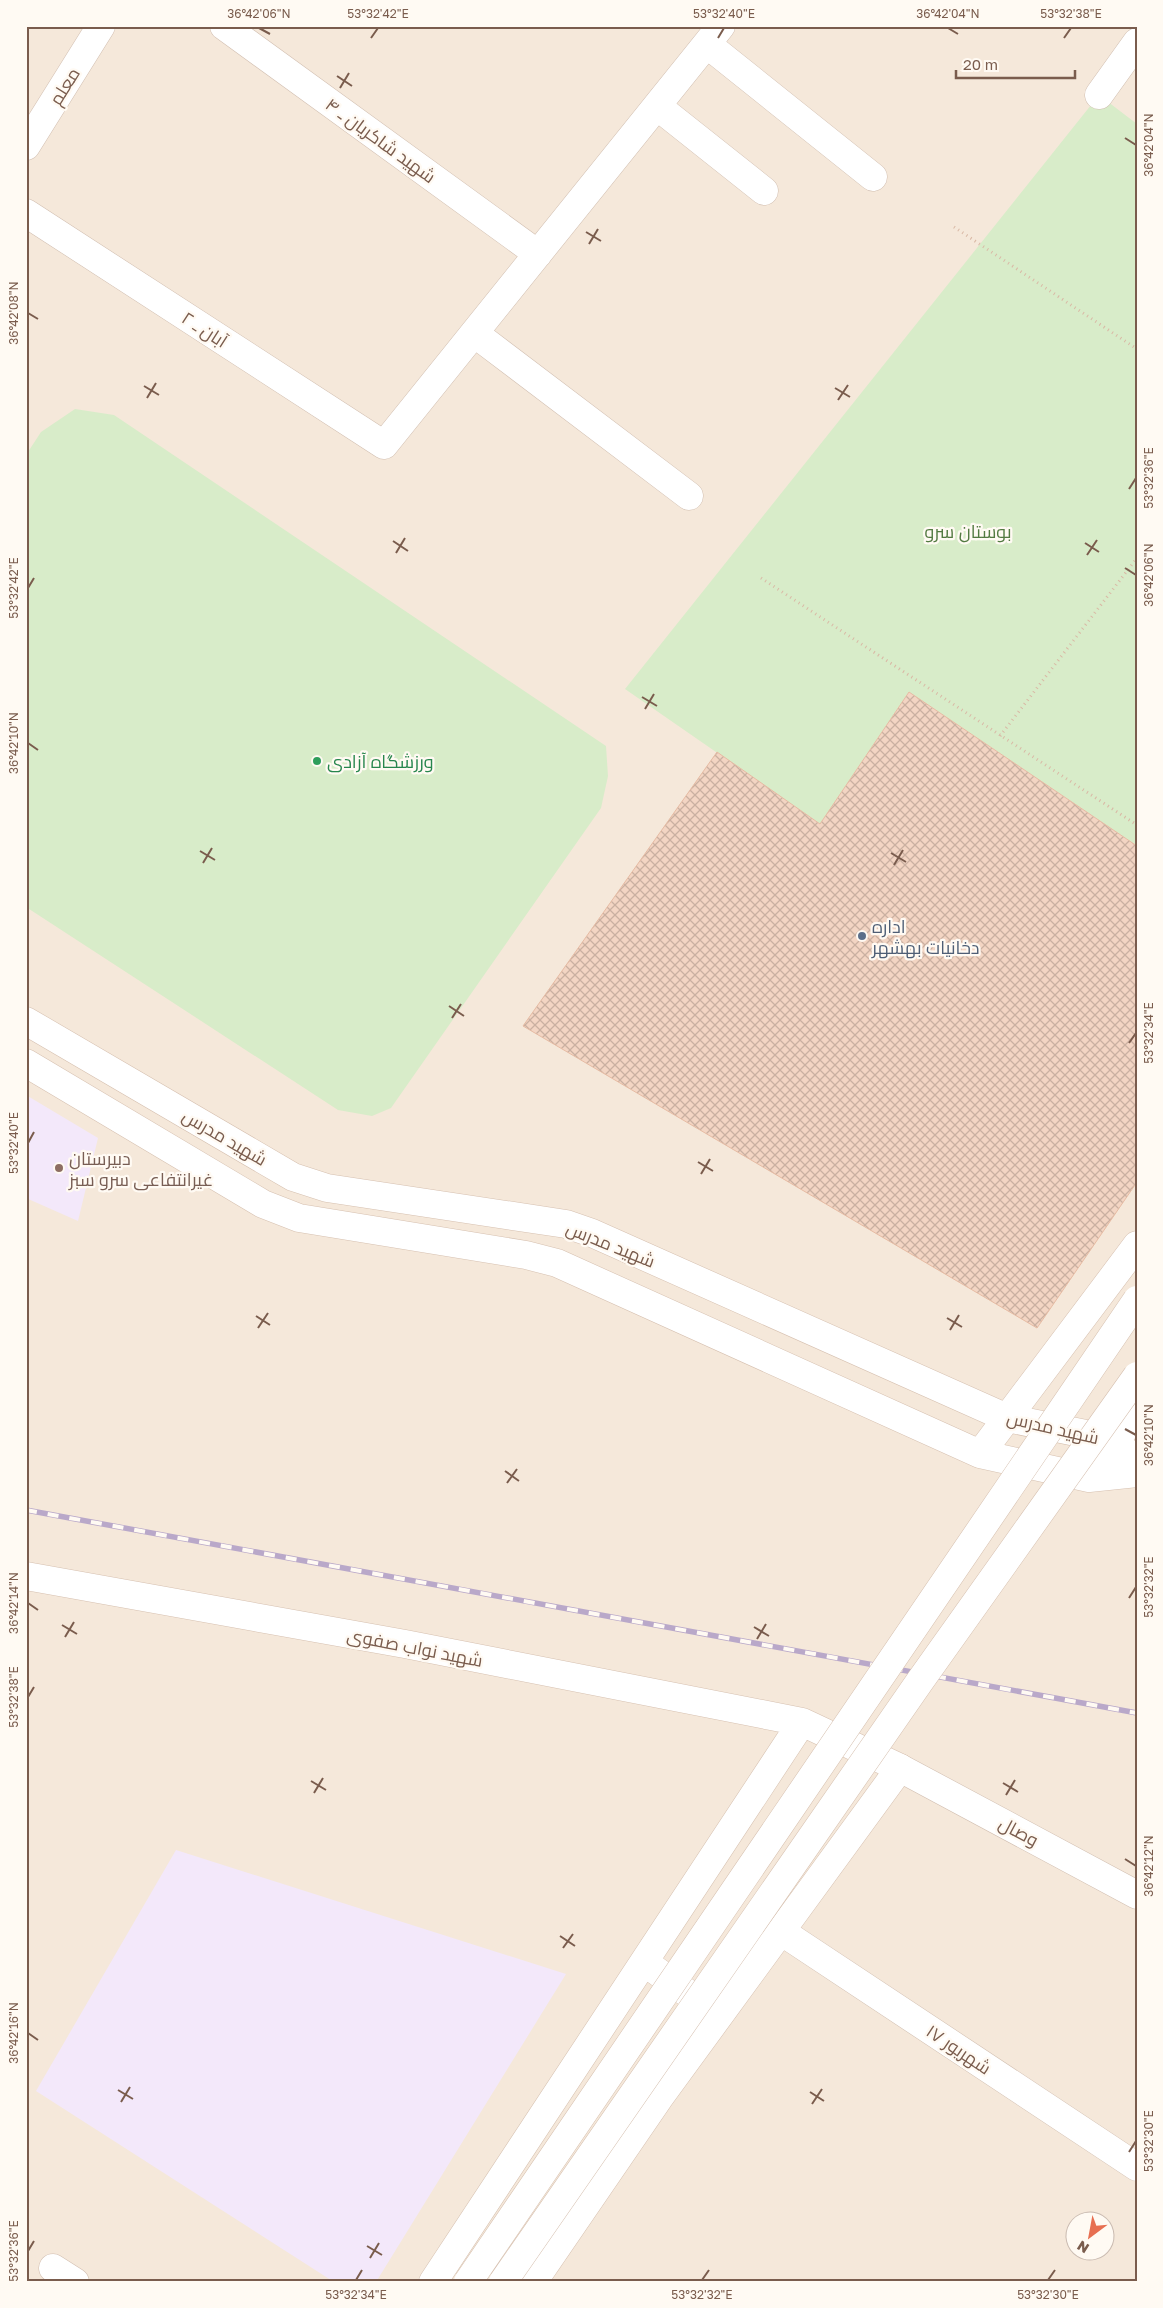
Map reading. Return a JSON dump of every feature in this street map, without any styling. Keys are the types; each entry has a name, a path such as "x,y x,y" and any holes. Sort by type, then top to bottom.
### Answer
{"street":[{"name":"معلم","path":"26,146 101,26"},
{"name":"شهید شاکریان ـ ۴","path":"224,26 538,254"},
{"path":"689,496 474,333 714,36 873,177"},
{"path":"1099,95 1137,42"},
{"path":"657,106 764,191"},
{"name":"آبان ـ ۲","path":"26,213 384,445 474,333"},
{"name":"شهید مدرس","path":"26,1021 293,1177 327,1188 566,1224 592,1233 1007,1418 1064,1428 1115,1440 1137,1464"},
{"path":"26,1063 263,1204 299,1218 526,1255 556,1264 980,1454 1089,1478 1137,1473"},
{"path":"980,1454 1097,1300 1133,1258"},
{"path":"1097,1300 1137,1329"},
{"path":"468,2282 1137,1300"},
{"path":"503,2282 881,1738 1137,1376"},
{"path":"1089,1478 1137,1412"},
{"name":"شهید نواب صفوی","path":"26,1576 405,1644 802,1722 900,1768"},
{"path":"433,2282 802,1722"},
{"path":"533,2282 659,2098 900,1768"},
{"name":"وصال","path":"900,1768 1137,1895"},
{"name":"۱۷ شهریور","path":"782,1932 1137,2167"},
{"path":"644,1962 720,2016"},
{"path":"589,2045 659,2098"}],"path":[{"path":"954,227 1137,349"},
{"path":"1000,736 1137,558"},
{"path":"761,578 1137,825"}],"shaded area":[{"path":"26,26 1137,26 1137,2282 26,2282"},
{"name":"دبیرستان غیرانتفاعی سرو سبز","path":"26,1095 98,1138 78,1221 26,1198"},
{"path":"176,1850 566,1974 376,2282 334,2282 36,2091"}],"green space":[{"name":"بوستان سرو","path":"1099,95 1137,124 1137,846 909,692 820,824 625,689"},
{"name":"ورزشگاه آزادی","path":"75,409 114,415 606,746 608,776 601,808 391,1108 372,1116 338,1110 26,907 26,455 41,432"}],"building":[{"name":"اداره دخانیات بهشهر","path":"909,692 1137,846 1137,1182 1037,1328 523,1026 717,752 820,824"}],"railway":[{"path":"26,1510 1137,1713"}],"place":[{"name":"ورزشگاه آزادی","path":"317,761"},
{"name":"اداره دخانیات بهشهر","path":"862,936"},
{"name":"دبیرستان غیرانتفاعی سرو سبز","path":"59,1168"}]}
